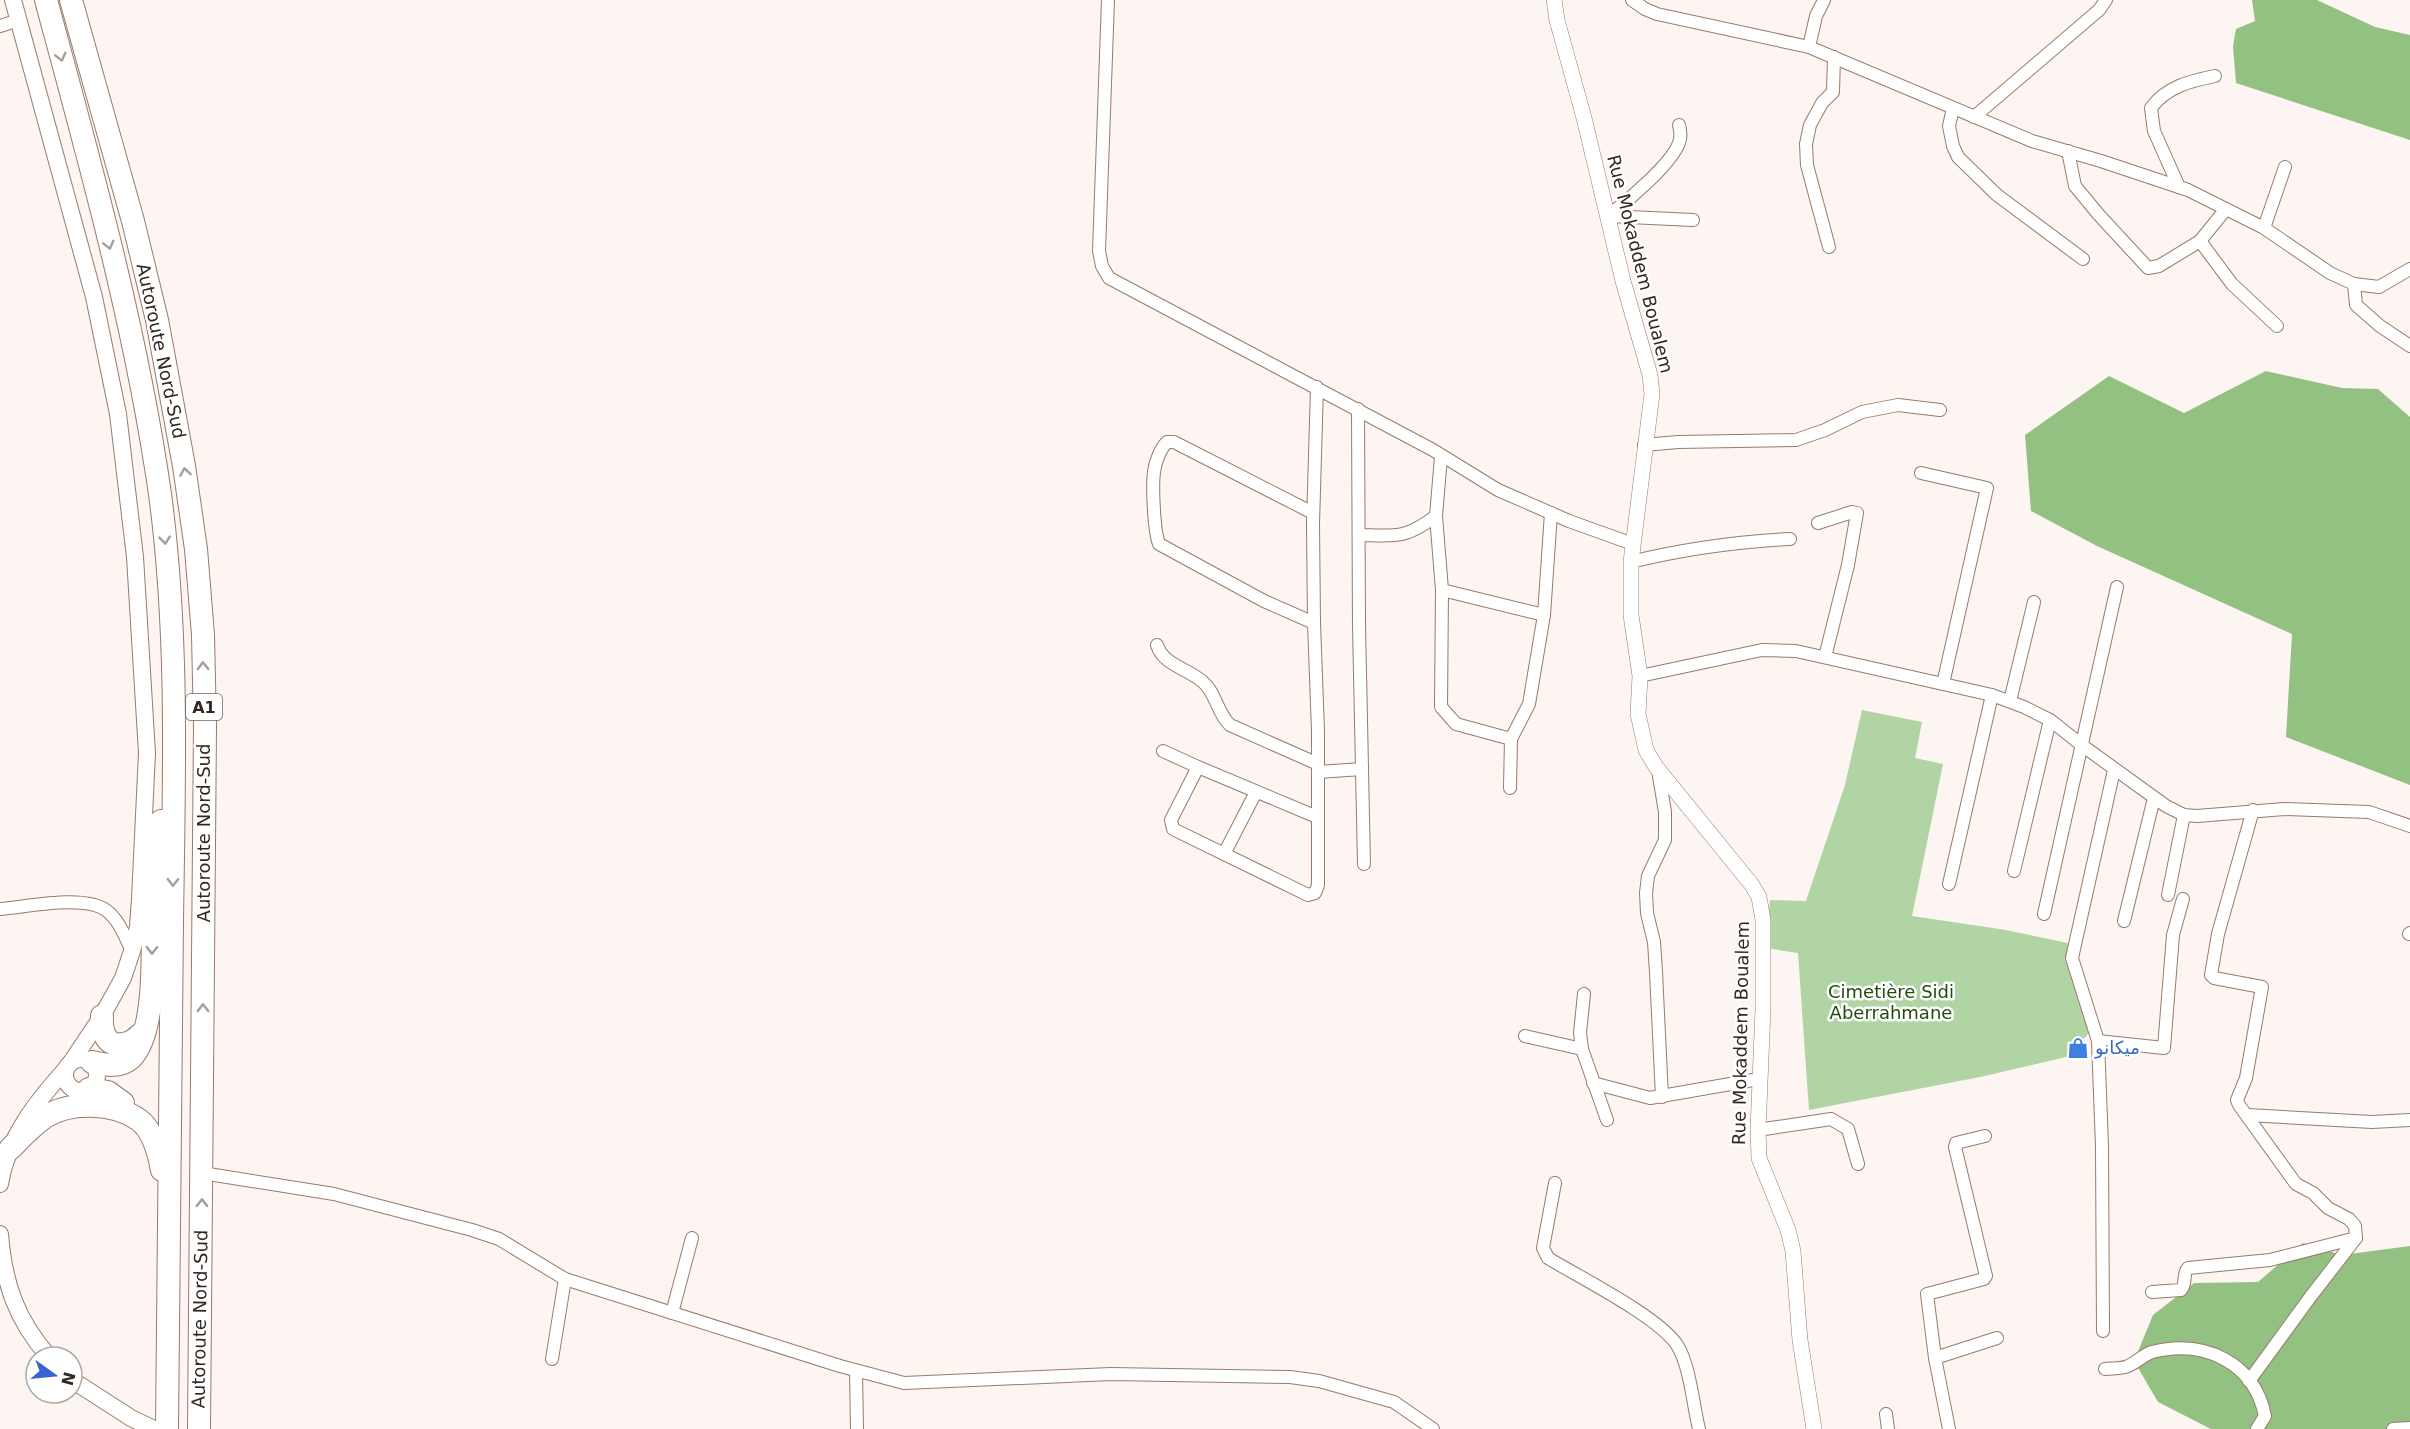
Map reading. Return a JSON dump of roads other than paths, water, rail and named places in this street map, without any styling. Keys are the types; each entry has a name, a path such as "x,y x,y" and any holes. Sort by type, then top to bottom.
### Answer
{"highway":[{"name":"Autoroute Nord-Sud","path":"46,0 107,235 142,384 160,495 166,552 175,704 167,1429"},
{"name":"Autoroute Nord-Sud","path":"71,0 133,221 157,320 184,466 196,549 203,636 205,726 199,1429"},
{"path":"77,1064 116,1066 131,1058 149,1016 153,890 166,753 175,704"},
{"path":"102,1016 101,1029 105,1038 116,1044 127,1044 144,1032"},
{"path":"84,1090 108,1092 120,1099 140,1120 155,1144 169,1203"},
{"path":"9,1149 46,1117 64,1109 98,1106 123,1112 140,1120"}],"main road":[{"path":"0,1182 9,1149 43,1095 77,1064 86,1049 88,1038 123,978 138,927 147,753 135,557 118,414 94,297 13,0"},
{"path":"43,1095 84,1090 96,1082 97,1071 77,1064"},
{"path":"77,1064 64,1075 69,1086 84,1090"},
{"path":"0,1234 9,1293 25,1323 41,1345"},
{"path":"84,1388 131,1418 154,1429"}],"street":[{"path":"1108,0 1099,251 1102,266 1109,278 1358,409 1433,450 1498,490 1633,544"},
{"name":"Rue Mokaddem Boualem","path":"1554,0 1557,20 1623,281 1650,375 1652,394 1631,562 1632,615 1640,676 1638,714 1646,750 1658,770 1745,876 1759,897 1763,920 1763,1009 1758,1130 1760,1158 1788,1230 1793,1251 1800,1340 1814,1429"},
{"path":"1632,0 1644,9 1657,14 1809,46 2032,141 2179,187 2264,228 2330,273 2354,284 2379,287 2410,269"},
{"path":"1809,46 1816,16 1824,0"},
{"path":"1974,117 2099,10 2106,0"},
{"path":"0,26 19,20"},
{"path":"1829,247 1807,165 1806,144 1810,125 1822,103 1833,92 1834,57"},
{"path":"2179,187 2154,131 2151,108 2158,97 2187,81 2215,76"},
{"path":"1953,108 1949,126 1958,157 1996,195 2083,259"},
{"path":"1608,216 1626,202 1668,160 1680,141 1679,125"},
{"path":"2068,152 2075,186 2148,268 2159,266 2200,241 2226,209"},
{"path":"2264,228 2285,167"},
{"path":"1608,216 1693,220"},
{"path":"2200,241 2232,284 2277,326"},
{"path":"2354,284 2356,305 2380,326 2410,346"},
{"path":"1198,767 1171,820 1173,829 1308,895 1315,893 1318,885 1318,768 1313,513 1317,387"},
{"path":"1644,445 1678,442 1796,440 1825,430 1862,412 1898,405 1940,410"},
{"path":"1358,409 1359,626 1364,864"},
{"path":"1313,513 1174,442 1167,442 1162,447 1154,472 1156,528 1159,544 1264,601 1314,623"},
{"path":"1441,457 1436,516 1442,590 1441,707 1456,724 1511,739"},
{"path":"1921,473 1987,489 1943,684"},
{"path":"1818,523 1852,512 1857,513 1848,565 1825,657"},
{"path":"1510,788 1511,739 1529,704 1544,615 1551,513"},
{"path":"1360,535 1410,534 1436,516"},
{"path":"1631,562 1724,543 1790,539"},
{"path":"2044,914 2117,587"},
{"path":"1442,590 1544,615"},
{"path":"2010,701 2034,602"},
{"path":"1158,645 1160,654 1167,660 1188,670 1206,684 1218,710 1230,725 1318,768 1362,769"},
{"path":"1640,676 1762,650 1796,651 2010,701 2050,720 2114,770 2154,798 2184,815 2284,809 2370,812 2410,826"},
{"path":"1949,884 1992,695"},
{"path":"2014,871 2050,720"},
{"path":"1163,751 1317,817"},
{"path":"1658,770 1665,812 1665,840 1648,876 1646,893 1647,914 1654,942 1662,1097"},
{"path":"2103,1331 2102,1146 2098,1041 2072,958 2114,770"},
{"path":"1224,854 1256,792"},
{"path":"2124,921 2154,798"},
{"path":"2250,1382 2356,1238 2355,1226 2349,1219 2328,1208 2313,1193 2296,1185 2237,1100 2246,1077 2262,987 2214,978 2211,975 2218,934 2253,810"},
{"path":"2168,895 2184,815"},
{"path":"2098,1041 2163,1048 2173,935 2183,898"},
{"path":"0,909 70,902 91,905 106,910 119,925 132,951"},
{"path":"1584,994 1580,1033 1582,1049 1606,1120"},
{"path":"1525,1036 1582,1049"},
{"path":"1593,1083 1650,1098 1759,1079"},
{"path":"2248,1115 2372,1122 2410,1120"},
{"path":"1758,1130 1831,1119 1848,1129 1858,1164"},
{"path":"1949,1429 1935,1358 1927,1294 1986,1276 1954,1146 1956,1143 1985,1136"},
{"path":"202,1173 334,1194 472,1230 499,1239 565,1279 856,1371 904,1383 1112,1374 1290,1377 1319,1381 1394,1402 1433,1429"},
{"path":"1555,1183 1543,1248 1548,1258 1660,1328 1677,1345 1684,1361 1699,1429"},
{"path":"672,1313 692,1238"},
{"path":"2152,1292 2181,1290 2188,1268 2270,1260 2356,1238"},
{"path":"552,1359 565,1279"},
{"path":"1935,1358 1997,1338"},
{"path":"2105,1369 2127,1367 2151,1353 2183,1349 2212,1352 2235,1363 2262,1399 2265,1416 2257,1429"},
{"path":"856,1371 857,1429"},
{"path":"1886,1414 1888,1429"},
{"path":"2393,1429 2410,1428"}],"place":[{"name":"ميكانو","path":"2078,1048"}],"park label":[{"name":"Cimetière Sidi Aberrahmane","path":"1891,1002"}]}
